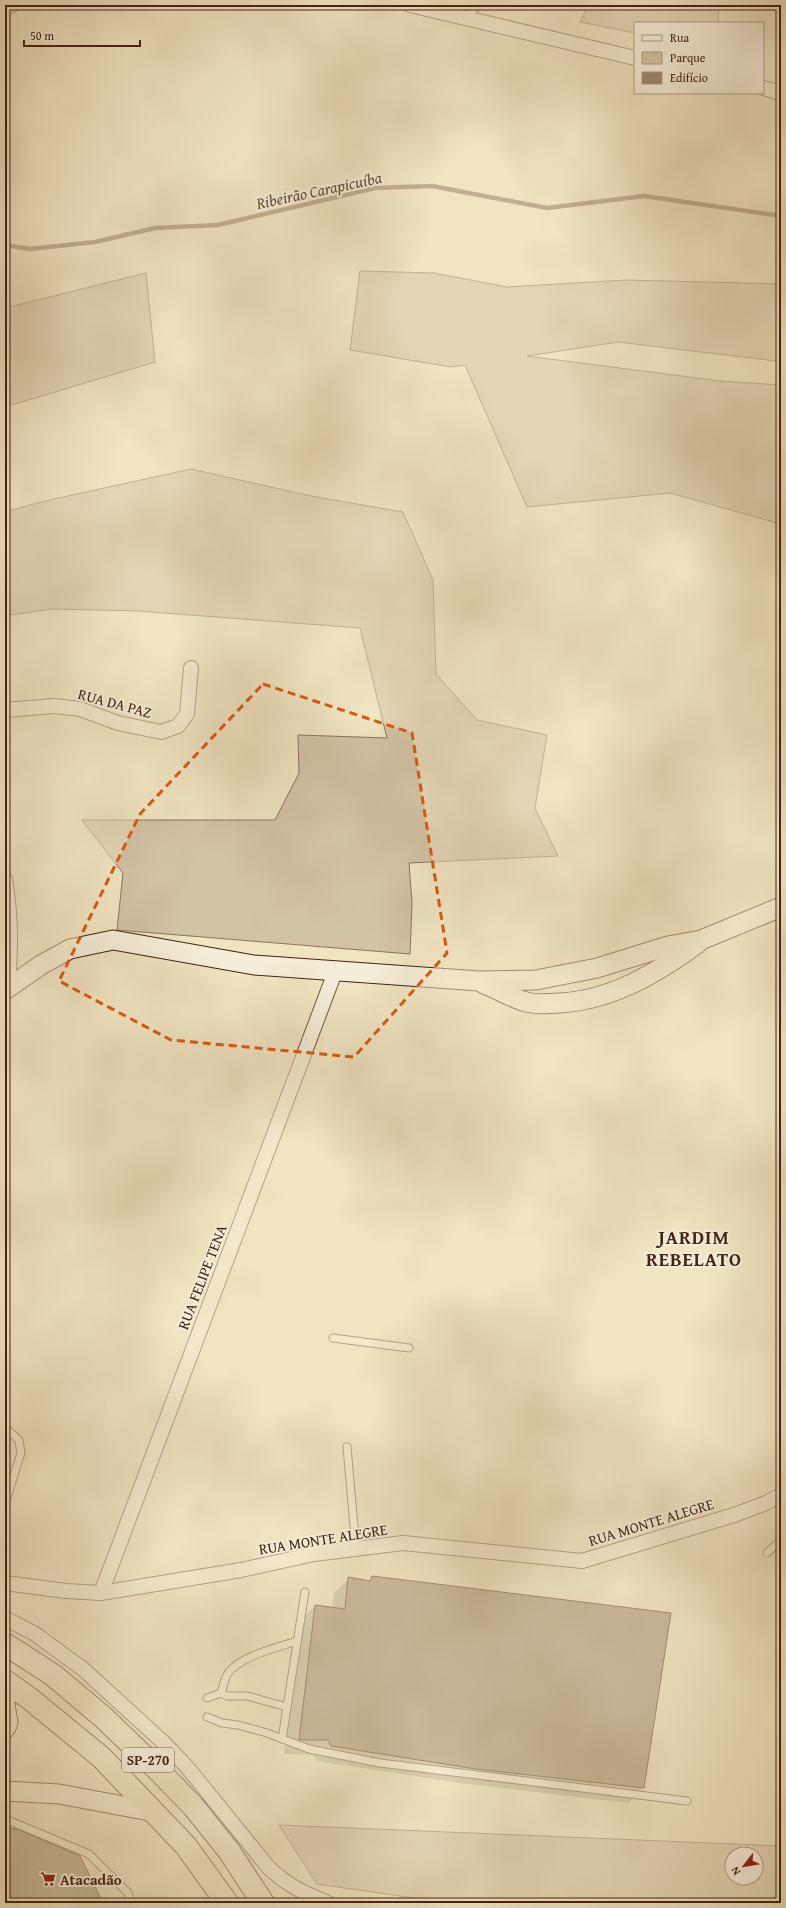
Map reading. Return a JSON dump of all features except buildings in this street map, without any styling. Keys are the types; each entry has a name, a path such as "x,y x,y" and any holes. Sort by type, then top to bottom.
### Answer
{"highway":[{"name":"SP-270","path":"5,1644 53,1675 104,1718 158,1770 193,1806 229,1851 263,1903"},
{"name":"SP-270","path":"5,1681 29,1698 101,1757 186,1846 227,1903"}],"street":[{"path":"5,7 12,5"},
{"path":"410,5 634,58"},
{"path":"764,88 781,93"},
{"name":"RUA DA PAZ","path":"5,710 54,706 67,707 80,709 118,723 160,732 178,726 187,714 192,668"},
{"path":"5,879 10,913 11,956 6,990"},
{"path":"6,990 41,965 70,949 113,940 254,965 335,972 479,981 544,979 597,968 668,946 701,940 781,907"},
{"path":"479,981 524,1002 550,1004 579,1002 601,997 656,972 701,940"},
{"name":"RUA FELIPE TENA","path":"101,1593 335,972"},
{"name":"RUA MONTE ALEGRE","path":"5,1583 66,1591 101,1593 241,1570 314,1554 403,1543 582,1561 734,1515 766,1503 781,1495"},
{"path":"5,1618 35,1634 82,1669 164,1743 187,1767 270,1868 283,1881 299,1891 328,1903"},
{"path":"5,1704 8,1723 5,1729"},
{"path":"5,1791 59,1794 155,1812"}],"lane":[{"path":"466,18 478,5"},
{"path":"333,1338 409,1348"},
{"path":"5,1428 20,1440 21,1453 5,1504"},
{"path":"347,1447 356,1549"},
{"path":"767,1553 781,1540"},
{"path":"282,1739 305,1592"},
{"path":"221,1693 225,1677 230,1671 258,1654 297,1641"},
{"path":"207,1698 221,1693 227,1696 247,1696 287,1707"},
{"path":"207,1717 222,1723 238,1725 309,1749 380,1763 687,1801"},
{"path":"5,1819 89,1854 128,1893 131,1903"}],"highlighted area":[{"path":"263,684 412,733 447,953 354,1057 171,1040 59,981 140,814"}],"green space":[{"path":"588,5 719,5 718,22 634,22 634,33 580,22"},
{"path":"360,271 434,273 507,287 626,280 781,284 781,360 776,361 618,342 527,356 720,381 781,385 781,524 670,493 527,507 465,365 451,367 350,350"},
{"path":"146,273 155,362 5,407 5,308"},
{"path":"191,469 311,496 403,512 433,580 436,674 477,720 547,735 535,808 558,856 409,863 412,903 410,954 117,930 123,873 82,820 275,820 299,773 298,735 387,738 360,628 138,611 51,609 5,616 5,512 45,501"},
{"path":"279,1825 781,1846 781,1903 448,1903 317,1884"}],"waterway":[{"name":"Ribeirão Carapicuíba","path":"5,245 30,249 95,242 155,228 218,225 375,188 432,186 547,208 644,196 781,216"}],"place":[{"name":"Atacadão","path":"48,1879"}],"district":[{"name":"JARDIM REBELATO","path":"694,1248"}]}
